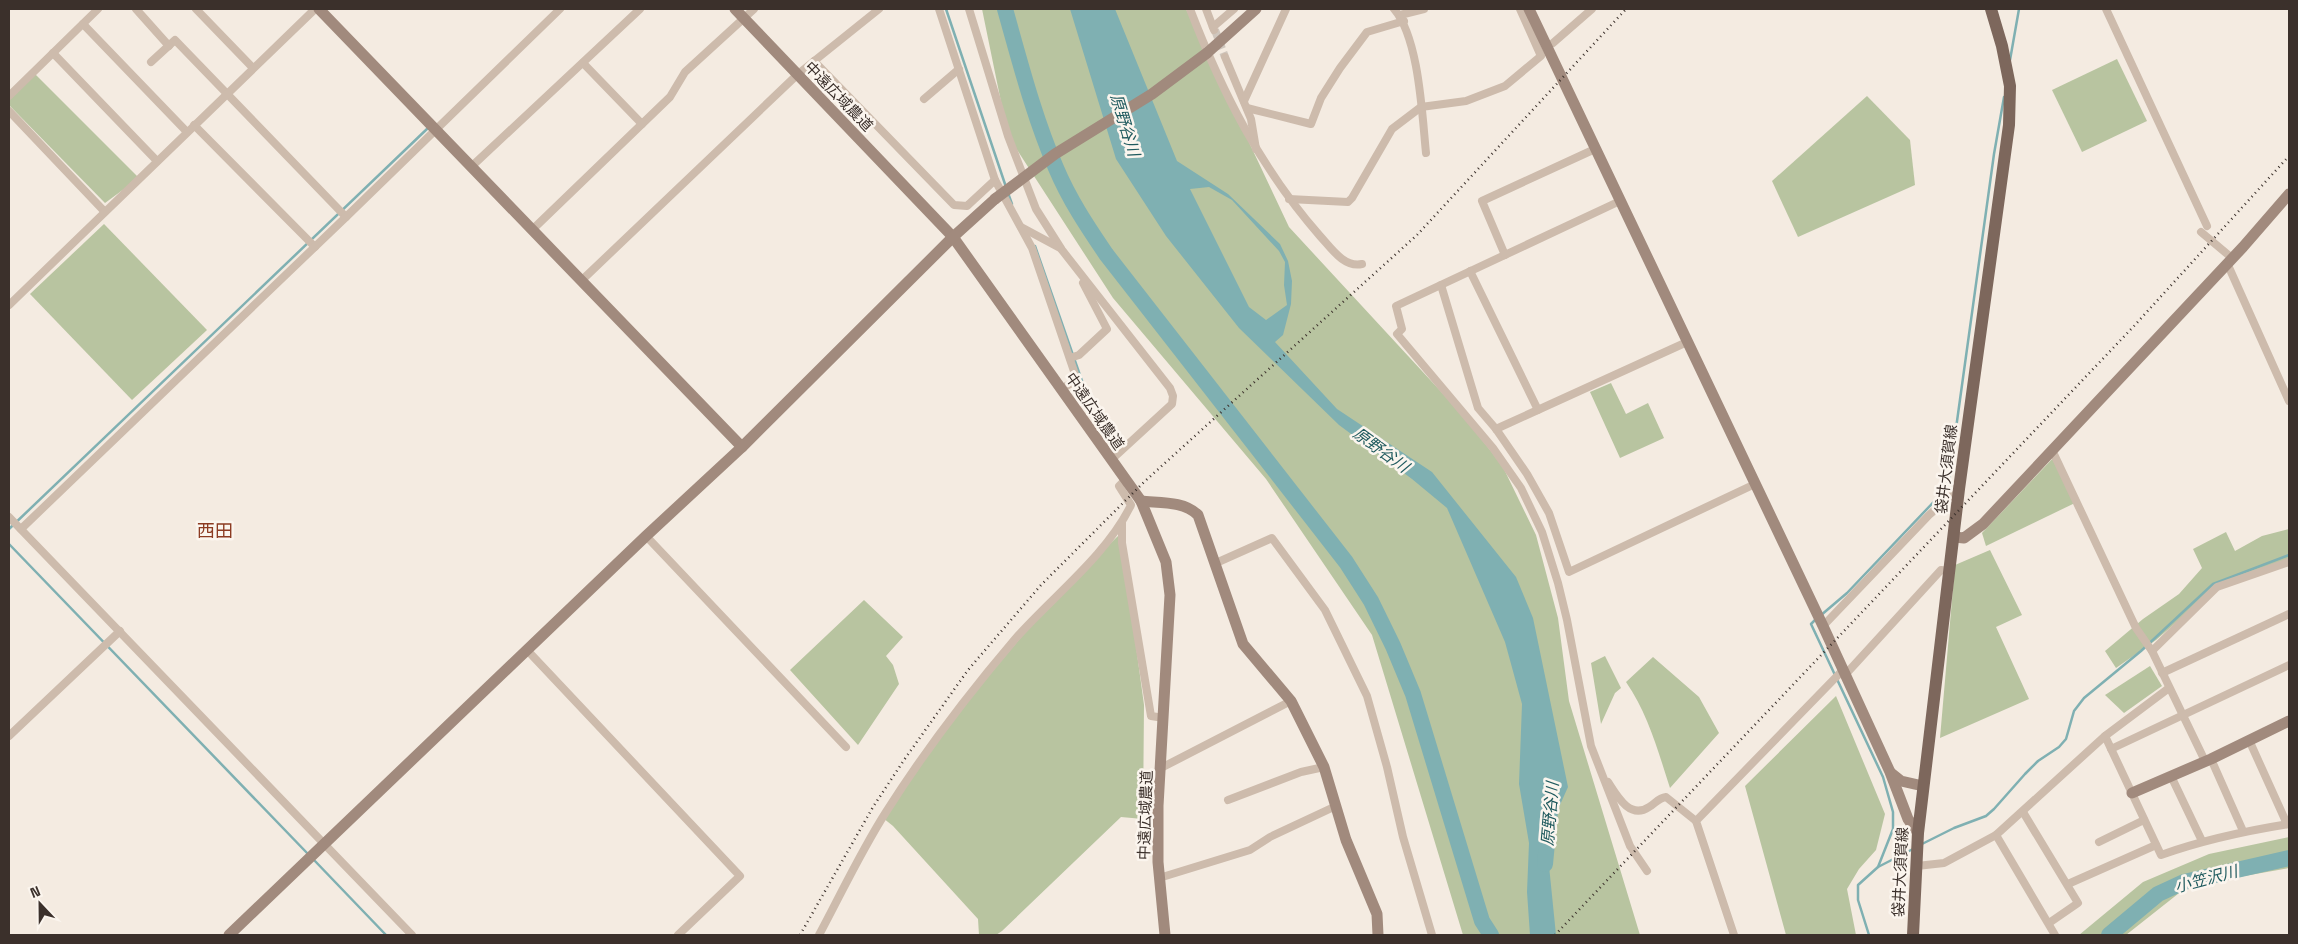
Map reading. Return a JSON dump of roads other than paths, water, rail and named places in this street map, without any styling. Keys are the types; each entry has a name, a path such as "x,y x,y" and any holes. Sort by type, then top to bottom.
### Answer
{"main road":[{"name":"袋井大須賀線","path":"1912,935 1918,833 1959,489 2008,125 2010,86 1993,9"}],"street":[{"path":"9,96 98,9"},
{"path":"136,9 169,46"},
{"path":"196,9 253,68"},
{"path":"9,305 104,211 317,9 742,447"},
{"path":"21,529 560,9"},
{"path":"471,167 640,9"},
{"name":"中遠広域農道","path":"735,9 953,237 1125,480 1142,501 1161,545 1169,576 1170,595 1158,806 1159,878 1165,935"},
{"path":"532,230 670,97 685,72 754,9"},
{"path":"581,281 798,74 879,9"},
{"path":"939,9 995,180 1032,248 1070,358 1077,380 1061,389"},
{"path":"970,9 1008,136 1036,209 1062,250 1170,388 1173,396 1172,404 1111,460"},
{"path":"1190,9 1207,52 1257,152 1289,199 1333,250 1348,263 1356,266 1362,264"},
{"path":"1206,9 1214,29 1234,9"},
{"path":"229,935 646,536 742,447 953,237 994,199 1055,154 1152,94 1207,52 1256,9"},
{"path":"1245,105 1286,9"},
{"path":"1245,105 1311,124 1321,98 1368,32 1399,15 1424,9"},
{"path":"1289,199 1348,202 1392,130 1422,108 1466,101 1505,86 1541,56 1520,9"},
{"path":"1529,9 1823,626 1890,772 1908,819 1918,833"},
{"path":"1553,43 1592,9"},
{"path":"2106,9 2206,226"},
{"path":"1399,15 1413,55 1422,108 1426,153"},
{"path":"83,24 187,132"},
{"path":"151,62 175,40 226,95 345,216"},
{"path":"53,54 157,161"},
{"path":"1225,56 1256,137 1257,152"},
{"path":"814,61 954,205 966,206 995,180"},
{"path":"583,63 642,124"},
{"path":"924,99 959,69"},
{"path":"9,111 104,211"},
{"path":"194,125 314,246"},
{"path":"1505,255 1482,201 1595,149"},
{"path":"1954,537 1964,538 1982,524 2229,261 2289,194"},
{"path":"1620,201 1396,306 1402,329 1397,334 1493,448 1521,488 1542,532 1558,582 1591,746 1630,846 1647,871"},
{"path":"1020,226 1062,250"},
{"path":"2200,232 2229,261 2289,401"},
{"path":"1070,358 1079,355 1107,329 1075,266"},
{"path":"1470,271 1538,410"},
{"path":"1440,285 1478,408 1496,429 1527,474 1549,513 1569,572 1755,484"},
{"path":"1496,429 1687,342"},
{"path":"2052,450 2136,628 2152,651 2182,715 2208,760 2243,831"},
{"path":"819,935 885,813 947,726 1015,640 1106,543 1122,523 1131,505 1119,486 1125,480"},
{"path":"1823,626 1929,515 1959,489"},
{"path":"1142,501 1183,505 1192,509 1202,522 1243,644 1291,701 1324,767 1346,840 1374,906 1378,922 1378,935"},
{"path":"9,517 322,845 412,935"},
{"path":"1122,523 1122,543 1151,716 1164,718"},
{"path":"646,536 846,747"},
{"path":"1216,563 1272,538 1325,610 1366,696 1387,767 1403,837 1432,935"},
{"path":"2152,651 2216,587 2289,562"},
{"path":"1696,821 1843,673 1941,570 1950,571"},
{"path":"2162,673 2289,614"},
{"path":"9,736 118,633"},
{"path":"527,650 740,876 678,935"},
{"path":"2111,749 2289,665"},
{"path":"1917,866 1944,863 1996,835 2105,736 2169,688"},
{"path":"1161,768 1291,701"},
{"path":"2132,793 2288,724"},
{"path":"2105,736 2161,855 2202,840 2288,824 2249,740"},
{"path":"1228,800 1301,772 1324,767"},
{"path":"1600,769 1631,811 1638,813 1648,809 1661,798 1666,797 1696,821 1734,935"},
{"path":"1890,772 1901,781 1924,786"},
{"path":"2171,776 2202,840"},
{"path":"1159,878 1250,850 1270,836 1336,806"},
{"path":"2023,812 2078,903 2049,923"},
{"path":"2099,842 2144,820"},
{"path":"1996,835 2055,935"},
{"path":"2068,884 2156,845"}],"water":[{"path":"1070,9 1115,9 1177,161 1228,194 1280,244 1288,261 1292,281 1291,304 1283,335 1275,342 1337,409 1432,472 1516,577 1533,618 1568,787 1546,836 1556,935 1530,935 1527,892 1529,843 1519,784 1522,704 1505,642 1447,508 1412,479 1339,425 1239,328 1166,236 1116,159","holes":["1209,187 1232,200 1279,251 1285,262 1284,285 1287,305 1266,320 1249,307 1190,189"]}],"waterway":[{"path":"946,9 1006,187"},
{"name":"原野谷川","path":"1005,9 1028,89 1048,149 1067,191 1085,223 1106,254 1346,562 1371,601 1393,646 1413,694 1482,921 1491,935"},
{"path":"2010,60 2019,9"},
{"path":"1820,616 1847,593 1946,489 1949,479 1994,154 2004,97"},
{"path":"9,529 428,128"},
{"path":"1008,193 1012,204"},
{"path":"1035,246 1090,404"},
{"path":"9,544 308,854"},
{"path":"1922,844 1954,828 1986,816 1994,809 2038,761 2059,747 2066,739 2074,711 2084,698 2141,651 2213,584 2289,555"},
{"path":"1816,619 1811,624 1883,777 1893,812 1893,829 1878,867"},
{"name":"原野谷川","path":"1545,864 1550,811"},
{"path":"1869,935 1858,900 1858,885 1878,867 1913,849"},
{"name":"小笠沢川","path":"2109,935 2158,894 2184,882 2289,858"},
{"path":"314,860 386,935"}],"tunnel":[{"path":"1215,30 1225,57"}],"railway":[{"path":"800,935 873,807 904,760 968,670 1041,585 1144,482 1417,235 1626,9"},
{"path":"1555,935 2134,326 2289,156"}],"district":[{"name":"西田","path":"215,530"}]}
